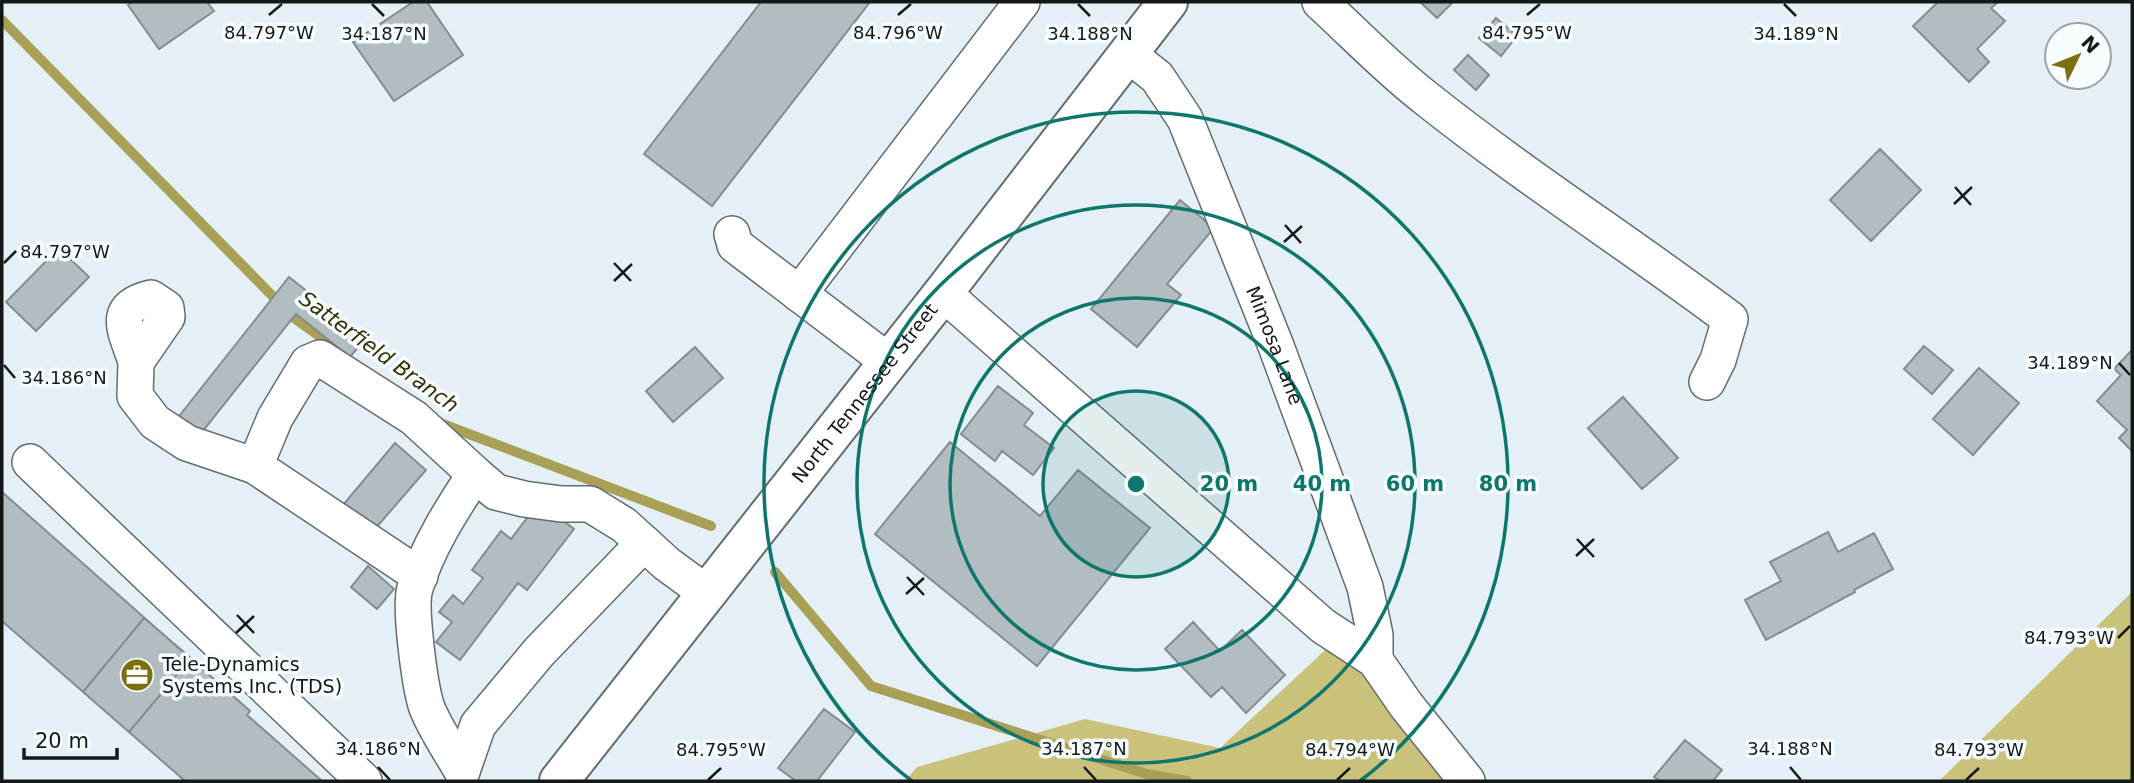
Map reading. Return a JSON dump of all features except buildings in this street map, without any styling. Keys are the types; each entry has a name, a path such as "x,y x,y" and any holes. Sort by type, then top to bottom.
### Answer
{"main road":[{"name":"North Tennessee Street","path":"565,777 1128,54 1157,6"}],"street":[{"path":"799,294 1022,2"},
{"path":"1320,2 1424,97 1521,172 1656,263 1730,319 1718,360 1707,382"},
{"name":"Mimosa Lane","path":"1128,54 1157,77 1185,119 1276,346 1365,587 1375,635 1375,660"},
{"path":"732,234 735,246 889,362"},
{"path":"943,293 1323,626 1375,660 1406,705 1467,781"},
{"path":"255,466 275,418 301,374 308,363 320,358 414,418 496,492 561,504 590,504 624,525 667,564 708,594"},
{"path":"136,362 135,396 155,422 187,443 255,466 420,576"},
{"path":"30,462 364,781"},
{"path":"463,778 426,707 415,635 414,590 449,516 475,474"},
{"path":"463,778 478,725 539,652 644,543"}],"shaded area":[{"path":"2132,592 2132,781 1939,781"},
{"path":"1338,638 1467,781 905,781 917,767 1085,719 1220,748"}],"waterway":[{"name":"Satterfield Branch","path":"2,20 294,318 340,351"},
{"name":"Satterfield Branch","path":"440,423 711,526"},
{"name":"Satterfield Branch","path":"775,572 871,686 1147,774 1187,781"}],"place":[{"name":"Tele-Dynamics Systems Inc. (TDS)","path":"137,675"}]}
